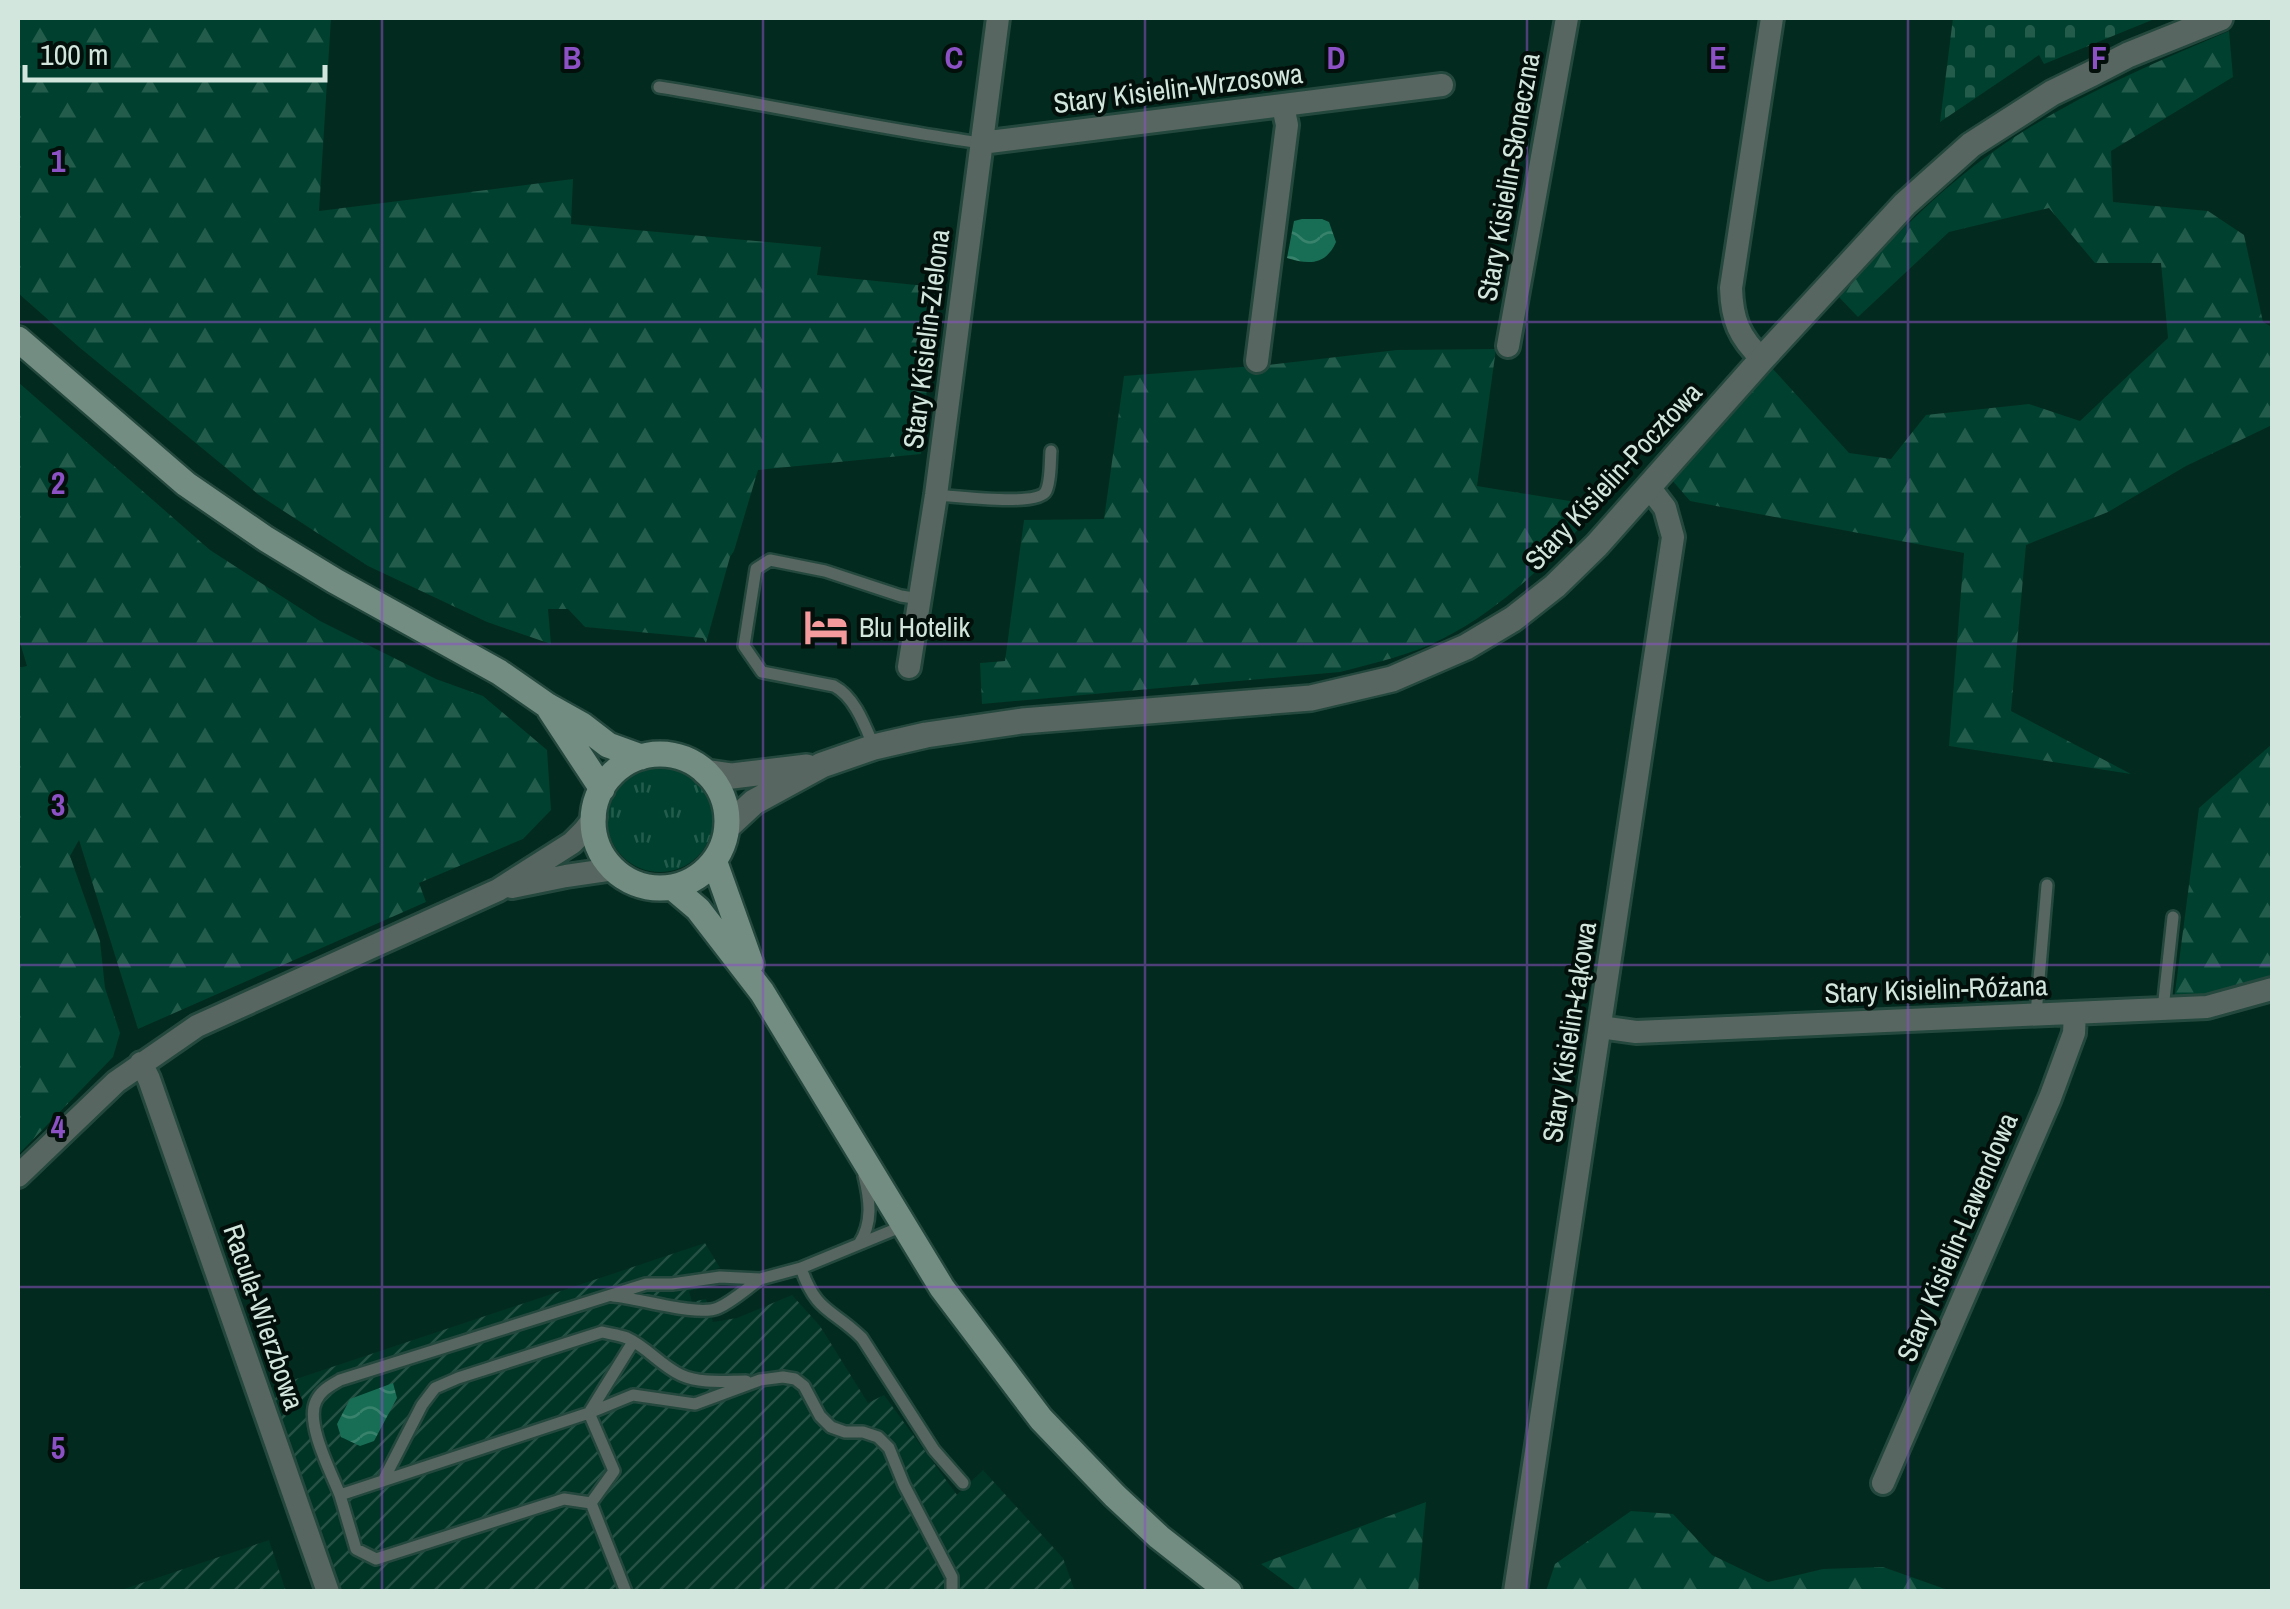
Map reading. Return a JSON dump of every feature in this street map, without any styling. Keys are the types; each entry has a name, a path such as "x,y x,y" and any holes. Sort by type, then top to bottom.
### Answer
{"main road":[{"path":"18,340 186,484 294,556 499,672 608,745 641,758"},
{"path":"548,706 602,789"},
{"path":"661,755 691,762 705,772 718,787 726,808 724,842 715,863 690,882 672,887 638,884 614,870 598,848 594,816 596,800 615,771 641,758 661,755"},
{"path":"715,863 762,992"},
{"path":"672,887 698,909 762,992 942,1288 1041,1418 1159,1537 1229,1592"}],"street":[{"name":"Stary Kisielin-Zielona","path":"909,667 936,495 998,18"},
{"name":"Stary Kisielin-Słoneczna","path":"1508,346 1567,18"},
{"path":"1762,359 1738,330 1732,312 1732,288 1772,18"},
{"name":"Stary Kisielin-Pocztowa","path":"727,827 754,802 822,765 874,747 1022,721 1311,698 1392,679 1466,647 1513,619 1555,586 1597,545 1905,204 1972,145 2052,94 2128,55 2220,18"},
{"name":"Stary Kisielin-Wrzosowa","path":"981,143 1442,85"},
{"path":"1258,360 1286,125 1283,106"},
{"name":"Stary Kisielin-Łąkowa","path":"1515,1592 1673,537 1665,508 1649,486"},
{"name":"Stary Kisielin-Pocztowa","path":"705,772 732,776 822,765"},
{"path":"18,1176 90,1105 141,1063 197,1026 498,890 572,843 594,816"},
{"path":"498,890 614,870"},
{"name":"Stary Kisielin-Różana","path":"1600,1027 1636,1032 2207,1007 2272,989"},
{"name":"Stary Kisielin-Lawendowa","path":"1883,1483 2050,1098 2074,1033 2075,1013"},
{"name":"Racula-Wierzbowa","path":"141,1063 328,1592"}],"lane":[{"path":"658,87 981,143"},
{"path":"936,495 1040,498 1046,492 1052,451"},
{"path":"874,747 843,691 762,672 744,646 756,569 770,560 824,571 920,600"},
{"path":"2036,1014 2046,885"},
{"path":"2164,1009 2173,917"},
{"path":"856,1148 870,1214 857,1246"},
{"path":"609,1295 688,1310 716,1310 760,1280 801,1268 904,1226"},
{"path":"801,1268 817,1302 862,1338 934,1450 963,1483"},
{"path":"591,1503 564,1500 376,1558 356,1549 312,1422 314,1402 324,1388 340,1380 646,1284 720,1276 760,1280"},
{"path":"382,1481 435,1388 602,1332 625,1337 685,1378 718,1382 796,1379 831,1426 878,1437 889,1448 952,1577 952,1592"},
{"path":"589,1413 633,1342"},
{"path":"340,1495 589,1413 633,1394 695,1404 760,1380"},
{"path":"589,1413 614,1472 591,1503"},
{"path":"591,1503 626,1592"}],"shaded area":[{"path":"705,1243 720,1268 700,1273 702,1288 689,1291 692,1302 706,1299 713,1322 737,1318 792,1295 820,1326 868,1403 884,1395 957,1495 983,1470 1063,1558 1075,1591 336,1591 323,1554 325,1547 320,1546 266,1389"},
{"path":"269,1540 286,1591 118,1591"}],"green space":[{"path":"18,18 331,18 319,211 573,179 571,224 821,247 817,275 936,287 921,454 758,470 706,643 703,638 585,627 568,609 548,609 551,644 487,622 368,566 259,495 18,293"},
{"path":"1953,18 2157,18 2044,64 2039,55 1940,122"},
{"path":"2229,31 2233,77 2111,151 2113,202 2208,211 2244,235 2263,322 2272,327 2272,425 2186,466 2108,512 2026,545 2011,711 2131,774 1949,746 1964,553 1690,501 1671,479 1772,368 1849,453 1891,459 1926,415 2029,404 2080,421 2168,338 2161,263 2095,263 2049,208 1949,232 1858,317 1837,295 1949,186 2018,135 2106,86"},
{"path":"1496,349 1477,486 1582,503 1588,519 1538,569 1484,614 1419,649 1340,672 982,704 980,663 1005,661 1024,520 1104,519 1124,376 1397,350"},
{"path":"18,382 210,550 320,621 436,679 483,696 547,750 551,810 523,839 419,883 426,902 138,1029 79,840 70,856 100,941 105,988 120,1033 113,1057 18,1155 18,668 27,666 18,636"},
{"path":"2272,744 2272,976 2203,999 2174,1000 2199,808"},
{"path":"660,766 680,770 698,781 709,799 713,819 709,839 698,857 680,868 660,872 640,868 622,857 611,839 607,819 611,799 622,781 640,770"},
{"path":"1426,1502 1418,1591 1298,1591 1261,1564"},
{"path":"1631,1511 1673,1514 1712,1555 1768,1582 1823,1569 1883,1567 1945,1589 1546,1591 1555,1564"}],"water":[{"path":"1294,221 1329,222 1336,242 1322,259 1303,262 1287,258"},
{"path":"393,1383 397,1398 374,1441 360,1446 341,1437 337,1424 350,1399"}],"place":[{"name":"Blu Hotelik","path":"826,627"}]}
